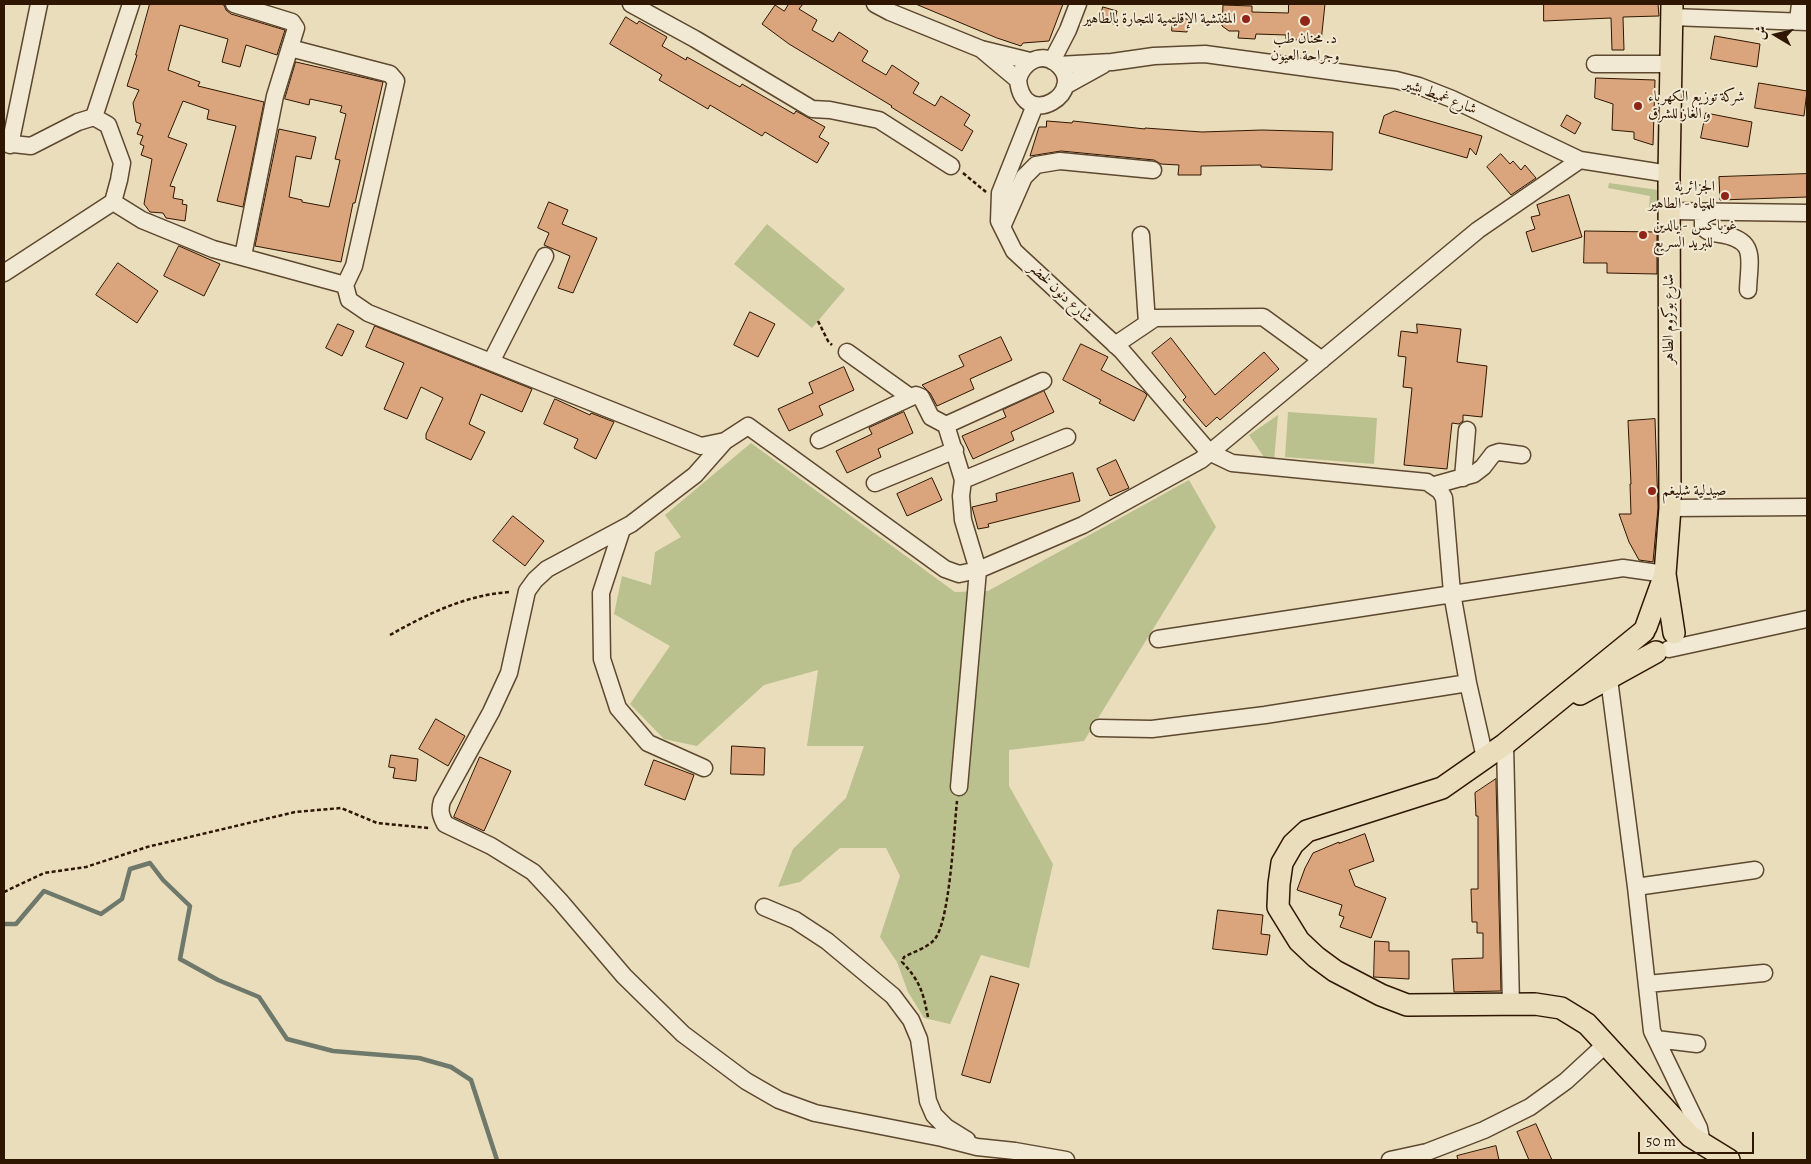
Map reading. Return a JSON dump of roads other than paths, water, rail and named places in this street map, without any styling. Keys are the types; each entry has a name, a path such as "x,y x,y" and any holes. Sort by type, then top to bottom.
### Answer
{"main road":[{"name":"شارع بوكروم الطاهر","path":"1665,574 1670,508 1669,174 1671,10"},
{"path":"1665,574 1642,636 1648,649 1667,645"},
{"path":"1665,574 1667,645"},
{"path":"1667,645 1669,624 1660,620 1654,621 1505,744 1442,788 1307,831 1293,844 1282,863 1278,907 1298,940 1316,957 1335,970 1381,995 1406,1005 1535,1004 1561,1008 1587,1024 1690,1136 1729,1160"},
{"path":"1542,714 1609,679 1667,645"}],"street":[{"path":"4,273 113,202 122,163 108,125 94,117 78,122 60,133 31,146 7,144 40,4"},
{"path":"94,117 131,4"},
{"path":"234,4 292,22 296,28 275,96 243,256"},
{"path":"631,4 695,39 812,109 830,110 879,120 951,166"},
{"path":"875,4 890,12 981,49 1030,61"},
{"path":"1055,63 1078,4"},
{"path":"1671,10 1803,21 1800,4"},
{"path":"290,48 390,74 396,81 354,266 345,285 348,300 368,312 701,446 725,441"},
{"path":"981,49 1018,80"},
{"name":"شارع غميط بشير","path":"1112,62 1154,56 1205,54 1396,80 1419,86 1452,99 1580,160 1669,174"},
{"path":"1037,58 1055,63 1112,62 1090,71 1065,86 1058,100 1051,104 1035,105 1022,96 1018,88 1018,80 1024,66 1037,58"},
{"path":"1055,63 1063,71 1065,86"},
{"path":"1595,64 1671,64"},
{"name":"شارع دنون لخضر","path":"1035,105 1000,193 999,221 1002,227 1014,250 1115,345 1209,452"},
{"path":"1066,1160 1015,1151 977,1147 942,1138 815,1113 778,1100 746,1081 683,1034 624,976 533,872 492,846 445,824 440,809 442,801 492,712 509,673 527,591 548,569 631,524 695,474 725,441 748,426 945,569 959,574 978,570 1083,525 1201,460 1478,230 1580,160"},
{"path":"1002,227 1024,177 1036,164 1060,161 1153,170"},
{"path":"113,202 142,220 213,248 345,285"},
{"path":"1670,211 1807,213"},
{"path":"1703,212 1703,227 1708,232 1734,236 1742,241 1749,251 1748,290"},
{"path":"1141,235 1147,323"},
{"path":"491,362 545,256"},
{"path":"1115,345 1155,318 1263,317 1322,360"},
{"path":"847,352 910,397"},
{"path":"946,425 1043,380"},
{"path":"819,440 916,395 921,397 931,417 946,425 963,480 961,496 963,520 978,570 959,788"},
{"path":"1462,478 1467,430"},
{"path":"963,480 1067,437"},
{"path":"875,483 955,450"},
{"path":"1209,452 1232,463 1427,482 1435,485 1444,498 1452,593 1468,683 1485,758"},
{"path":"1435,485 1462,478 1479,471 1493,454 1499,452 1522,455"},
{"path":"1670,508 1807,507"},
{"path":"622,529 601,593 602,659 618,708 648,743 704,768"},
{"path":"1158,639 1623,568 1665,574"},
{"path":"1667,645 1807,619"},
{"path":"1609,679 1636,887 1652,1031 1699,1128 1702,1144"},
{"path":"1099,728 1161,728 1265,715 1468,683"},
{"path":"1505,744 1510,1005"},
{"path":"1636,887 1755,870"},
{"path":"764,907 796,920 827,941 893,996 911,1020 918,1039 928,1101 934,1115 946,1127 977,1147"},
{"path":"1647,984 1764,973"},
{"path":"1656,1039 1697,1044"},
{"path":"1390,1160 1427,1152 1484,1130 1530,1107 1566,1081 1605,1045"}],"waterway":[{"path":"4,924 16,924 44,891 101,914 122,899 130,869 150,863 163,880 190,906 180,959 218,980 259,997 287,1039 333,1051 419,1058 451,1067 471,1080 497,1160"}],"place":[{"name":"المفتشية الإقليمية للتجارة بالطاهير","path":"1246,19"},
{"name":"د. محنان طب وجراحة العيون","path":"1305,21"},
{"name":"شركة توزيع الكهرباء و الغاز للشرق","path":"1638,106"},
{"name":"الجزائرية للمياه - الطاهير","path":"1725,196"},
{"name":"غوباكس - يالدين للبريد السريع","path":"1643,235"},
{"name":"صيدلية شليغم","path":"1652,491"}]}
